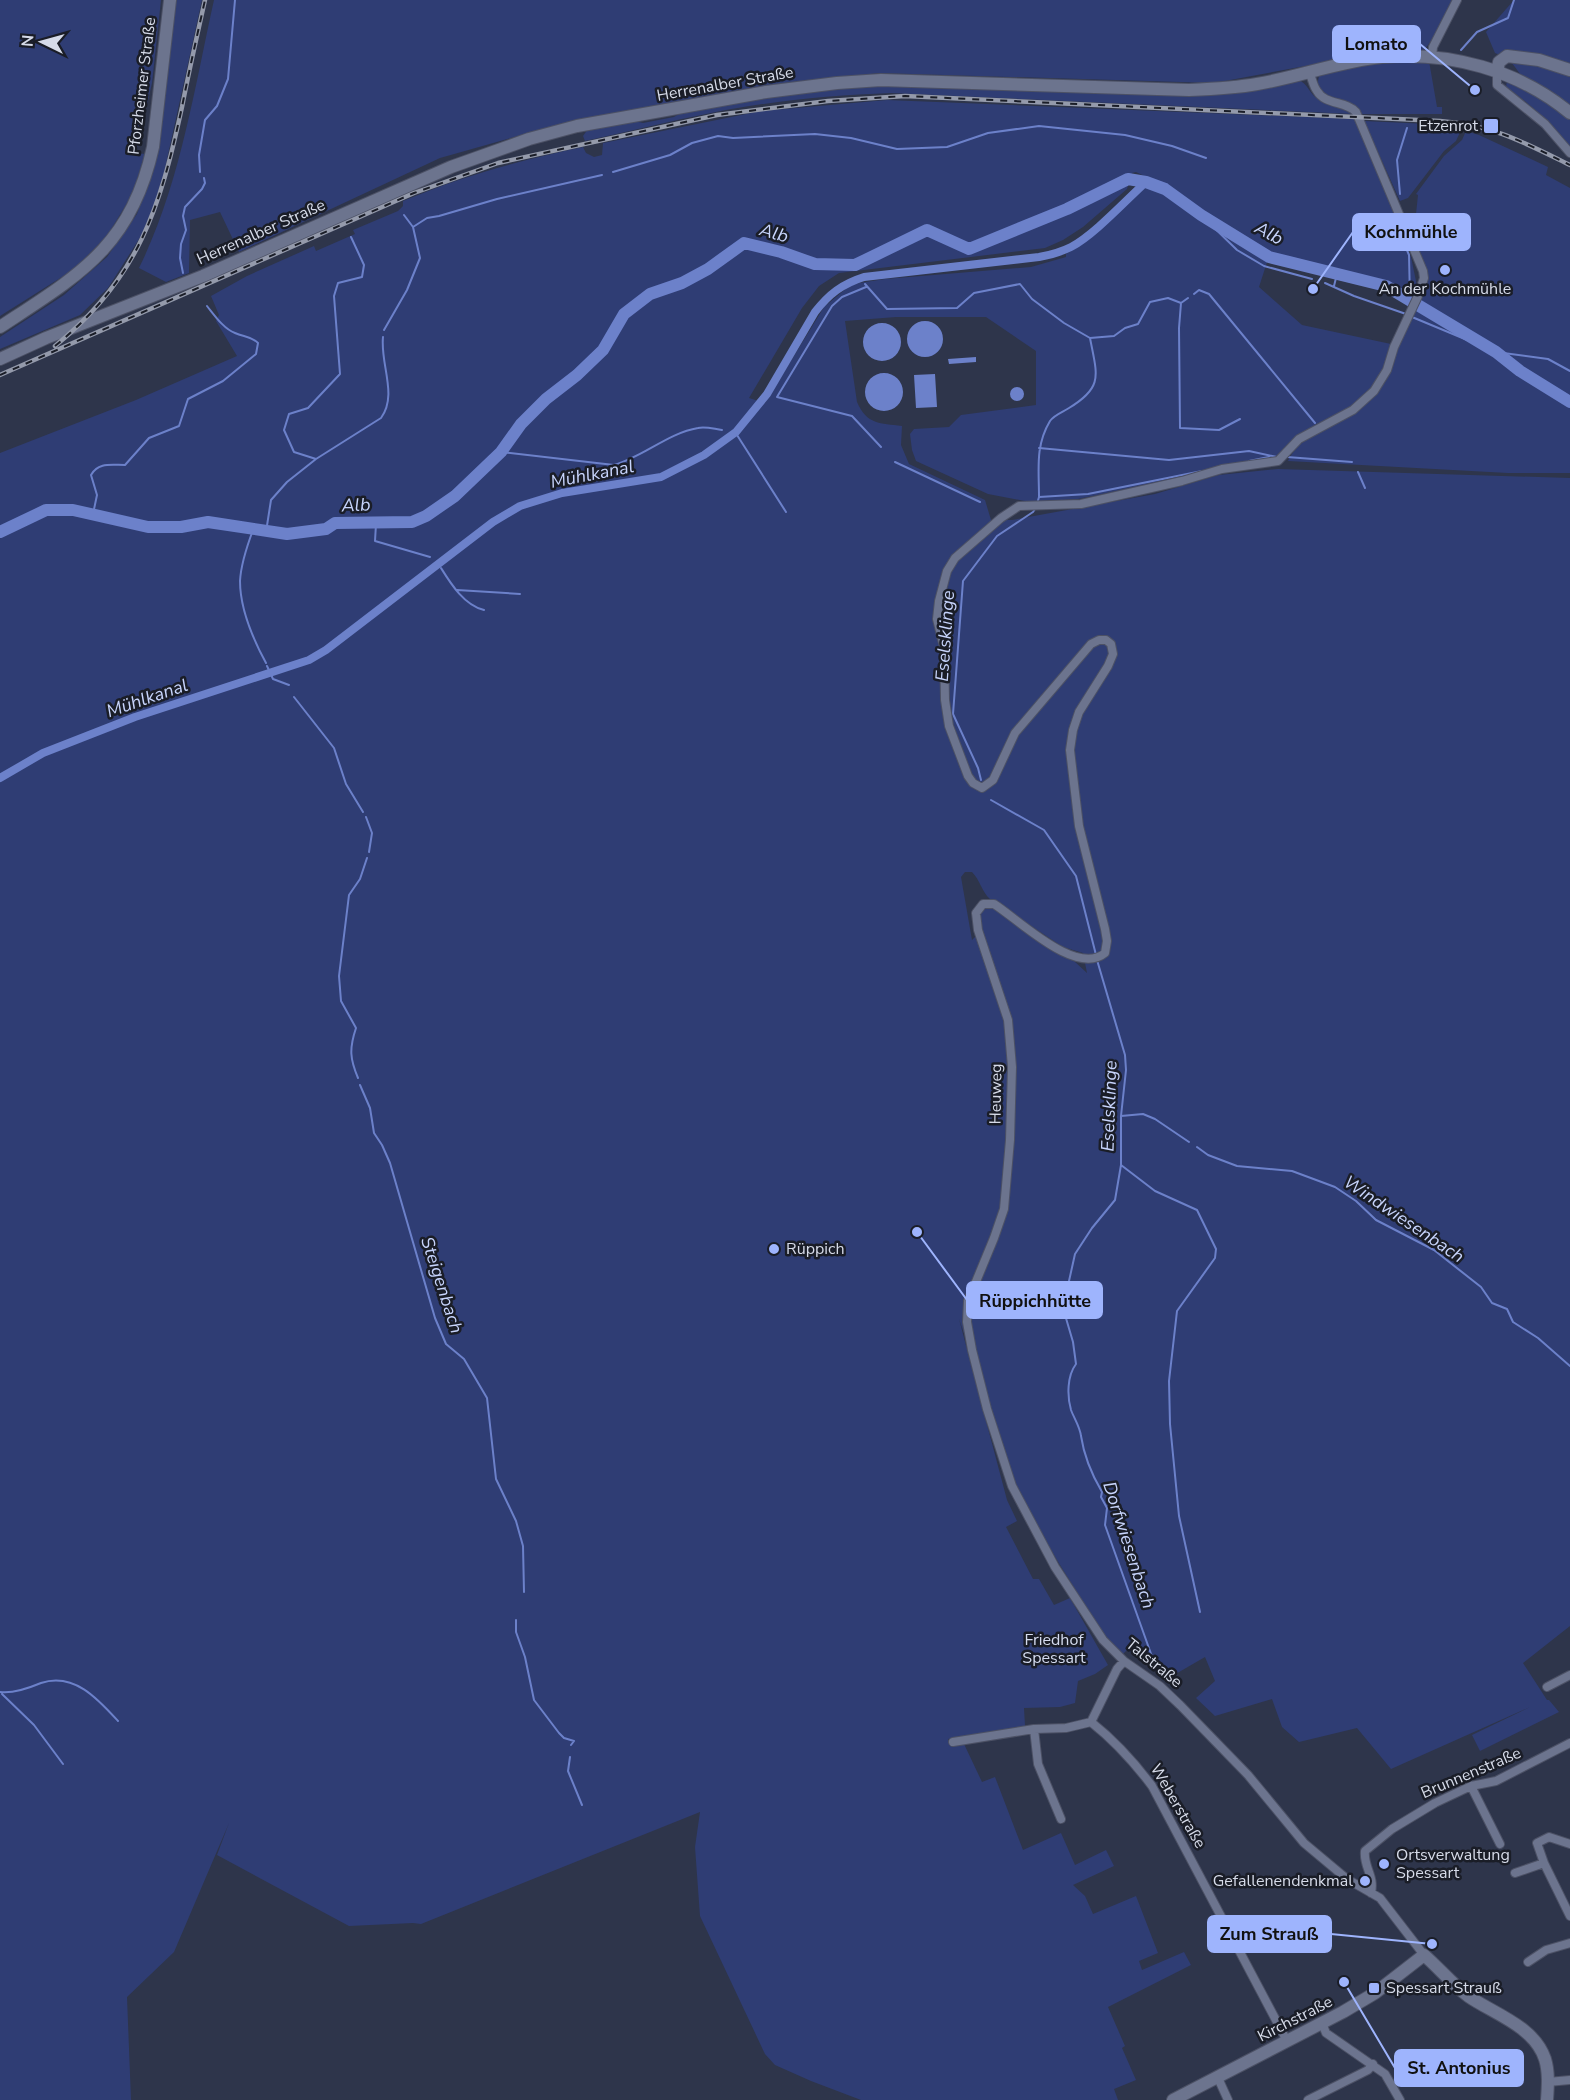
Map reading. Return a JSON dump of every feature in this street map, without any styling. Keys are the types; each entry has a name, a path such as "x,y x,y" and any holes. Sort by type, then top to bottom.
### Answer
{"main road":[{"name":"Pforzheimer Straße","path":"0,327 80,273 109,245 128,215 143,182 153,147 170,0"},
{"name":"Herrenalber Straße","path":"0,359 46,338 203,276 486,153 577,126 766,92 837,83 914,80 1189,90 1257,84 1380,57 1407,56 1432,57 1469,63 1497,72 1549,97 1570,113"},
{"path":"1497,72 1499,62 1507,56 1539,60 1570,70"},
{"path":"1425,1955 1467,1995 1521,2028 1535,2041 1545,2058 1548,2082 1547,2100"},
{"name":"Kirchstraße","path":"1173,2100 1376,1993 1425,1955"}],"street":[{"path":"1432,57 1433,47 1457,0"},
{"name":"Heuweg","path":"971,1292 1004,1209 1010,1140 1012,1067 1008,1020 975,917 980,906 989,903 1066,953 1079,958 1095,958 1105,953 1107,941 1079,826 1070,750 1072,730 1079,712 1113,654 1111,644 1106,640 1099,640 1091,644 1015,733 993,780 982,788 973,783 968,776 949,726 945,700 944,647 937,619 947,571 955,558 1001,518 1019,506 1082,504 1182,481 1222,469 1278,461 1299,439 1353,410 1374,391 1388,370 1394,348 1418,296 1424,278 1423,271 1358,116 1350,107 1321,96 1316,91 1309,72"},
{"path":"1497,72 1497,85 1545,124 1570,153"},
{"name":"Talstraße","path":"971,1292 967,1322 972,1350 987,1409 1012,1486 1055,1567 1103,1640 1124,1661 1160,1686 1180,1705 1248,1775 1304,1843 1347,1879 1384,1903 1425,1955"},
{"path":"954,1742 1034,1729 1066,1728 1090,1722 1117,1669 1124,1661"},
{"path":"1547,1687 1570,1674"},
{"name":"Weberstraße","path":"1090,1722 1109,1736 1152,1786 1287,2041"},
{"path":"1034,1729 1038,1764 1062,1819"},
{"name":"Brunnenstraße","path":"1371,1893 1373,1883 1364,1859 1365,1851 1392,1829 1409,1817 1471,1786 1496,1781 1570,1743"},
{"path":"1471,1786 1500,1844"},
{"path":"1570,1844 1550,1837 1537,1843 1537,1848 1570,1916"},
{"path":"1515,1873 1544,1863"},
{"path":"1528,1962 1546,1950 1570,1943"},
{"path":"1322,2023 1326,2033 1334,2040 1385,2074 1400,2100"},
{"path":"1308,2100 1368,2070 1373,2064"},
{"path":"1218,2078 1228,2100"},
{"path":"1548,2082 1570,2080"}],"green space":[{"path":"0,0 161,0 152,83 136,153 145,154 132,195 107,236 73,270 0,316"},
{"path":"175,0 202,0 164,173 141,236 108,288 80,315 0,349 0,337 64,295 107,257 137,214 155,164"},
{"path":"214,0 1452,0 1433,39 1423,51 1404,50 1332,61 1214,83 878,73 795,84 575,120 440,158 239,252 220,212 190,220 189,273 166,282 139,268 165,204 175,170"},
{"path":"1514,0 1570,0 1570,107 1522,77 1511,62 1495,53 1486,32"},
{"path":"1401,60 1429,61 1437,107 1442,107 1442,114 1360,114 1326,96 1317,86 1322,73"},
{"path":"1298,80 1318,99 1353,114 891,93 778,102 695,116 585,141 583,136 588,129 635,121 643,123 674,117 684,111 764,97 858,85 1073,90"},
{"path":"1507,81 1543,99 1570,118 1570,149 1541,115 1506,87"},
{"name":"Friedhof Spessart","path":"887,100 1355,119 1392,205 1394,216 1411,257 1417,286 1412,300 1387,285 1269,256 1259,287 1302,325 1391,344 1385,366 1374,386 1354,406 1303,432 1275,457 1078,499 1030,502 988,494 916,461 910,434 914,429 949,427 961,415 1036,405 1036,351 986,317 896,317 845,321 857,402 861,410 875,422 902,426 901,445 909,464 985,500 991,520 1012,520 1155,494 1219,475 1278,469 1570,478 1570,1626 1523,1663 1547,1700 1559,1712 1480,1751 1472,1735 1530,1707 1391,1769 1357,1728 1299,1742 1282,1727 1272,1699 1215,1716 1196,1698 1215,1681 1205,1657 1167,1679 1127,1650 1123,1654 1106,1639 1042,1536 1018,1490 959,1319 1007,1500 1017,1521 1006,1527 1033,1579 1039,1579 1054,1605 1070,1598 1108,1665 1095,1674 1078,1681 1075,1703 1060,1707 1024,1708 1025,1726 948,1739 950,1746 964,1744 982,1782 995,1777 1023,1850 1061,1833 1075,1865 1106,1850 1114,1866 1073,1885 1085,1896 1093,1914 1136,1896 1158,1953 1139,1961 1142,1970 1184,1952 1191,1965 1108,2007 1125,2046 1122,2048 1136,2080 1114,2089 1118,2100 861,2100 775,2065 765,2054 700,1916 695,1847 700,1812 421,1924 349,1926 217,1855 229,1823 174,1952 127,1997 131,2100 0,2100 0,453 136,400 237,356 216,321 219,315 211,296 247,276 314,246 316,251 355,234 353,230 398,211 403,206 403,201 470,176 537,157 583,147 586,153 594,157 602,155 603,143 761,111","holes":["1136,172 1167,187 1166,191 1144,188 1081,245 1066,254 1066,257 1031,267 885,279 848,287 824,307 765,403 749,398 802,308 819,286 839,273 1045,248 1083,227 1127,189 1132,173","965,872 972,872 990,899 1063,947 1083,953 1087,973 1074,961 1028,934 992,906 981,909 978,919 981,931 972,940 961,877"]},
{"path":"1364,121 1428,124 1461,130 1456,141 1444,151 1408,198 1400,201"},
{"path":"1466,131 1548,167 1546,175 1570,188 1570,473 1508,473 1288,461 1295,450 1316,433 1365,405 1389,376 1395,361 1396,347 1403,331 1423,290 1427,290 1427,272 1405,214 1416,214 1418,195 1416,194 1444,156 1462,140"}],"shaded area":[{"path":"925,321 938,326 943,339 938,352 925,357 912,352 907,339 912,326"},
{"path":"882,323 896,328 901,342 896,356 882,361 868,356 863,342 868,328"},
{"path":"976,357 976,362 949,364 948,359"},
{"path":"884,373 897,379 903,392 897,405 884,411 871,405 865,392 871,379"},
{"path":"935,374 937,407 916,408 914,375"},
{"path":"1017,387 1022,389 1024,394 1022,399 1017,401 1012,399 1010,394 1012,389"}],"waterway":[{"path":"200,172 199,155 205,120 217,106 228,79 235,0"},
{"path":"1461,50 1477,32 1508,18 1514,0"},
{"path":"613,172 670,155 692,143 718,136 733,138 815,134 851,138 897,149 947,147 988,133 1039,126 1125,135 1172,146 1206,158"},
{"path":"1400,194 1397,160 1407,128"},
{"path":"384,330 407,290 420,258 413,227 427,218 602,175"},
{"path":"183,273 180,258 181,244 186,230 183,216 185,207 202,189 205,183 204,178"},
{"name":"Alb","path":"0,532 46,510 73,510 148,527 181,527 208,522 287,534 326,529 335,523 412,522 426,516 455,496 501,452 521,424 546,399 577,375 603,350 624,314 650,294 682,283 708,269 744,243 781,252 815,264 855,265 927,230 969,249 1067,209 1128,179 1146,182 1165,189 1201,215 1269,257 1386,286 1496,352 1520,371 1570,402"},
{"name":"Mühlkanal","path":"0,778 43,753 135,717 309,660 326,650 493,522 520,506 562,493 661,477 704,455 736,432 767,394 815,312 825,300 843,286 864,277 1039,257 1059,252 1090,234 1146,182"},
{"path":"404,215 413,227"},
{"path":"1201,215 1237,250 1264,266 1312,279"},
{"path":"316,459 294,452 284,430 289,414 308,408 340,374 334,296 338,283 362,277 364,265 351,237"},
{"path":"1404,243 1409,255 1410,300"},
{"path":"1334,286 1337,274"},
{"path":"1325,283 1406,314"},
{"path":"865,284 887,309 957,308 974,293 1020,284 1032,299 1064,323 1090,338 1114,336 1125,328 1138,324 1150,302 1168,298 1181,303 1188,298"},
{"path":"866,287 842,297 832,306 777,397 852,416 881,447"},
{"path":"1194,294 1199,290 1209,294 1315,423"},
{"path":"1181,303 1180,428 1219,430 1240,419"},
{"path":"93,514 97,495 91,475 97,468 105,465 125,465 149,438 179,426 188,399 223,381 256,354 258,343 227,328 207,306"},
{"name":"Alb","path":"1412,317 1496,352 1548,359 1570,371"},
{"path":"266,532 271,500 287,482 316,459 381,418 388,399 383,337"},
{"path":"1037,504 1039,458 1045,430 1054,417 1080,400 1093,386 1096,371 1090,338"},
{"path":"501,452 614,465 687,431 704,427 722,430"},
{"path":"737,435 786,512"},
{"path":"1039,448 1169,460 1249,451 1277,457"},
{"path":"1249,461 1269,457"},
{"path":"1287,457 1352,462"},
{"path":"895,462 980,502"},
{"path":"1039,497 1088,494 1202,471"},
{"path":"1358,472 1365,488"},
{"name":"Eselsklinge","path":"981,780 978,768 953,714 963,581 997,536 1035,509"},
{"path":"376,524 375,541 430,557"},
{"path":"253,530 242,568 241,592 248,624 266,663"},
{"path":"441,568 464,599 484,610"},
{"path":"457,590 520,594"},
{"path":"267,666 273,679 289,685"},
{"name":"Steigenbach","path":"294,697 334,748 346,784 363,812"},
{"name":"Eselsklinge","path":"991,800 1044,830 1076,876 1096,955"},
{"name":"Steigenbach","path":"366,817 372,833 369,852"},
{"name":"Steigenbach","path":"358,1078 351,1054 356,1028 341,1001 339,976 349,895 360,879 367,858"},
{"name":"Eselsklinge","path":"1097,960 1125,1055 1121,1165 1155,1191 1197,1210 1216,1249 1215,1258 1177,1311 1169,1381 1170,1424 1179,1516 1200,1612"},
{"name":"Steigenbach","path":"360,1085 370,1108 374,1133 390,1163 435,1318 446,1344 464,1359 487,1398 496,1479 516,1521 523,1546 524,1592"},
{"name":"Windwiesenbach","path":"1121,1116 1143,1114 1155,1119 1189,1142"},
{"name":"Windwiesenbach","path":"1197,1147 1208,1155 1237,1166 1292,1171 1335,1187 1356,1201 1376,1220 1434,1250 1481,1287 1492,1303 1507,1309 1513,1322 1538,1338 1570,1366"},
{"name":"Dorfwiesenbach","path":"1121,1165 1115,1200 1092,1228 1075,1254 1063,1308 1073,1342 1076,1364 1069,1380 1069,1399 1086,1458 1107,1508 1105,1525 1155,1665"},
{"name":"Steigenbach","path":"516,1620 516,1632 525,1657 534,1700 559,1733 564,1738 574,1741 571,1745"},
{"path":"0,1692 26,1689 41,1683 64,1681 75,1684 94,1696 118,1721"},
{"path":"2,1694 34,1725 63,1764"},
{"name":"Steigenbach","path":"570,1757 568,1771 582,1805"}],"railway":[{"path":"55,346 84,320 107,294 142,239 165,177 174,143 205,0"},
{"path":"0,375 414,193 498,163 717,115 828,101 905,96 1440,121 1476,126 1507,136 1570,165"}],"place":[{"name":"Lomato","path":"1475,90"},
{"name":"Etzenrot","path":"1491,126"},
{"name":"An der Kochmühle","path":"1445,270"},
{"name":"Kochmühle","path":"1313,289"},
{"name":"Rüppichhütte","path":"917,1232"},
{"name":"Rüppich","path":"774,1249"},
{"name":"Ortsverwaltung Spessart","path":"1384,1864"},
{"name":"Gefallenendenkmal","path":"1365,1881"},
{"name":"Zum Strauß","path":"1432,1944"},
{"name":"St. Antonius","path":"1344,1982"},
{"name":"Spessart Strauß","path":"1374,1988"}]}
